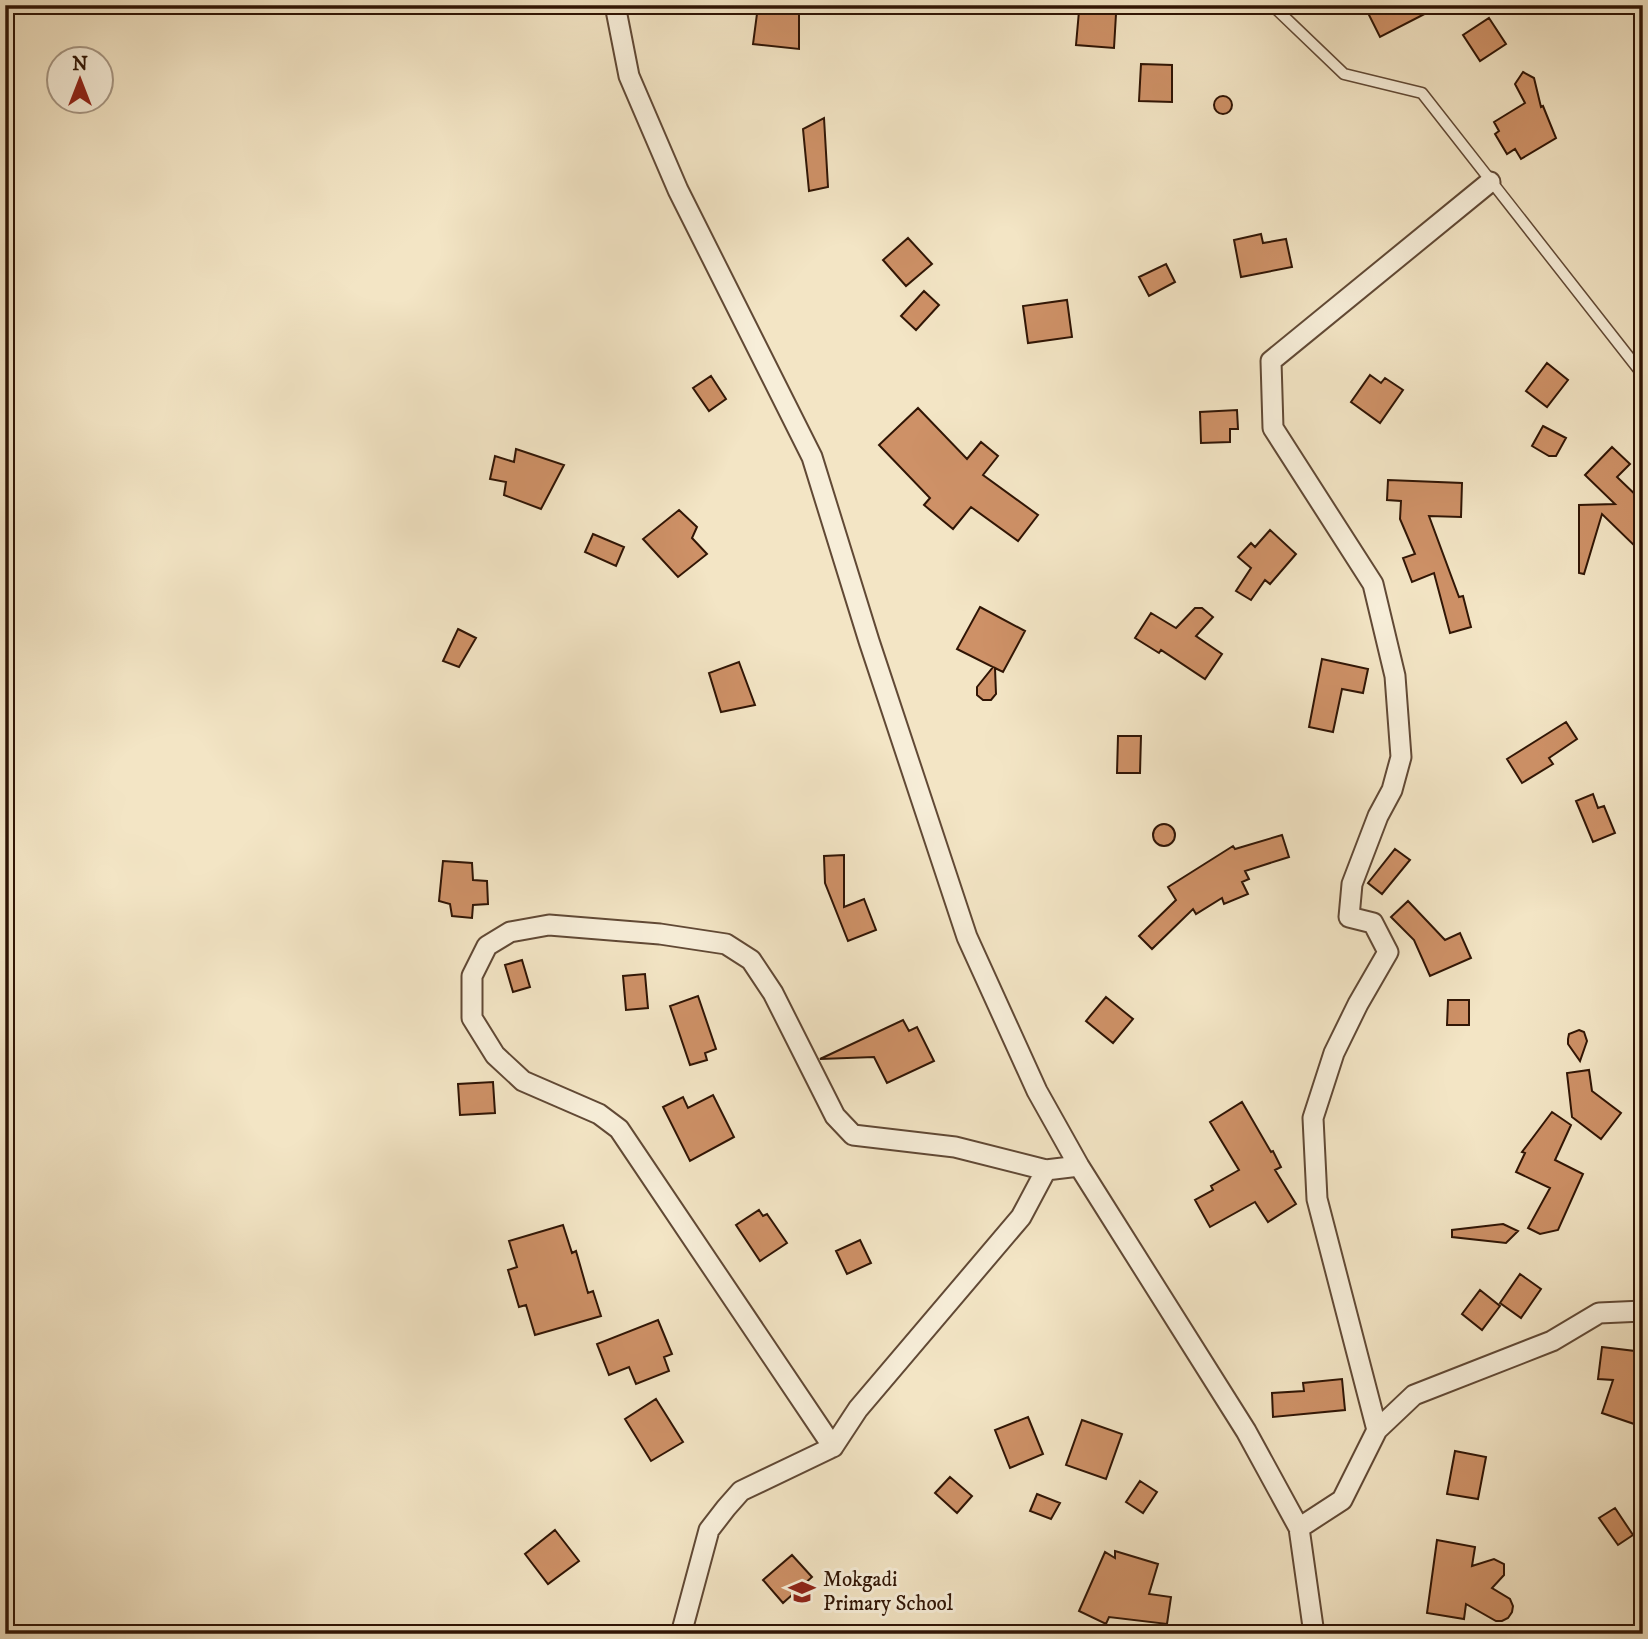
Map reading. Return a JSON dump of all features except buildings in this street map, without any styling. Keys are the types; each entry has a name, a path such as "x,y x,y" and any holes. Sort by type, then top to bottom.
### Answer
{"street":[{"path":"615,5 629,76 678,190 813,457 869,642 967,937 1037,1091 1079,1166 1246,1432 1298,1528 1314,1634"},
{"path":"1377,1430 1317,1199 1313,1118 1334,1053 1388,952 1373,923 1349,917 1349,909 1352,884 1378,816 1392,790 1401,757 1395,676 1373,584 1273,428 1270,361 1490,182"},
{"path":"833,1447 618,1129 599,1114 523,1081 495,1055 472,1018 472,976 487,946 510,932 549,925 660,934 726,944 751,960 773,993 835,1116 853,1135 955,1147 1046,1170 1079,1166"},
{"path":"681,1634 709,1530 726,1508 741,1491 833,1447 858,1409 1021,1217 1046,1170"},
{"path":"1298,1528 1342,1500 1377,1430 1414,1395 1552,1341 1599,1313 1643,1311"}],"lane":[{"path":"1272,5 1344,74 1422,93 1643,375"}],"place":[{"name":"Mokgadi Primary School","path":"802,1592"}]}
